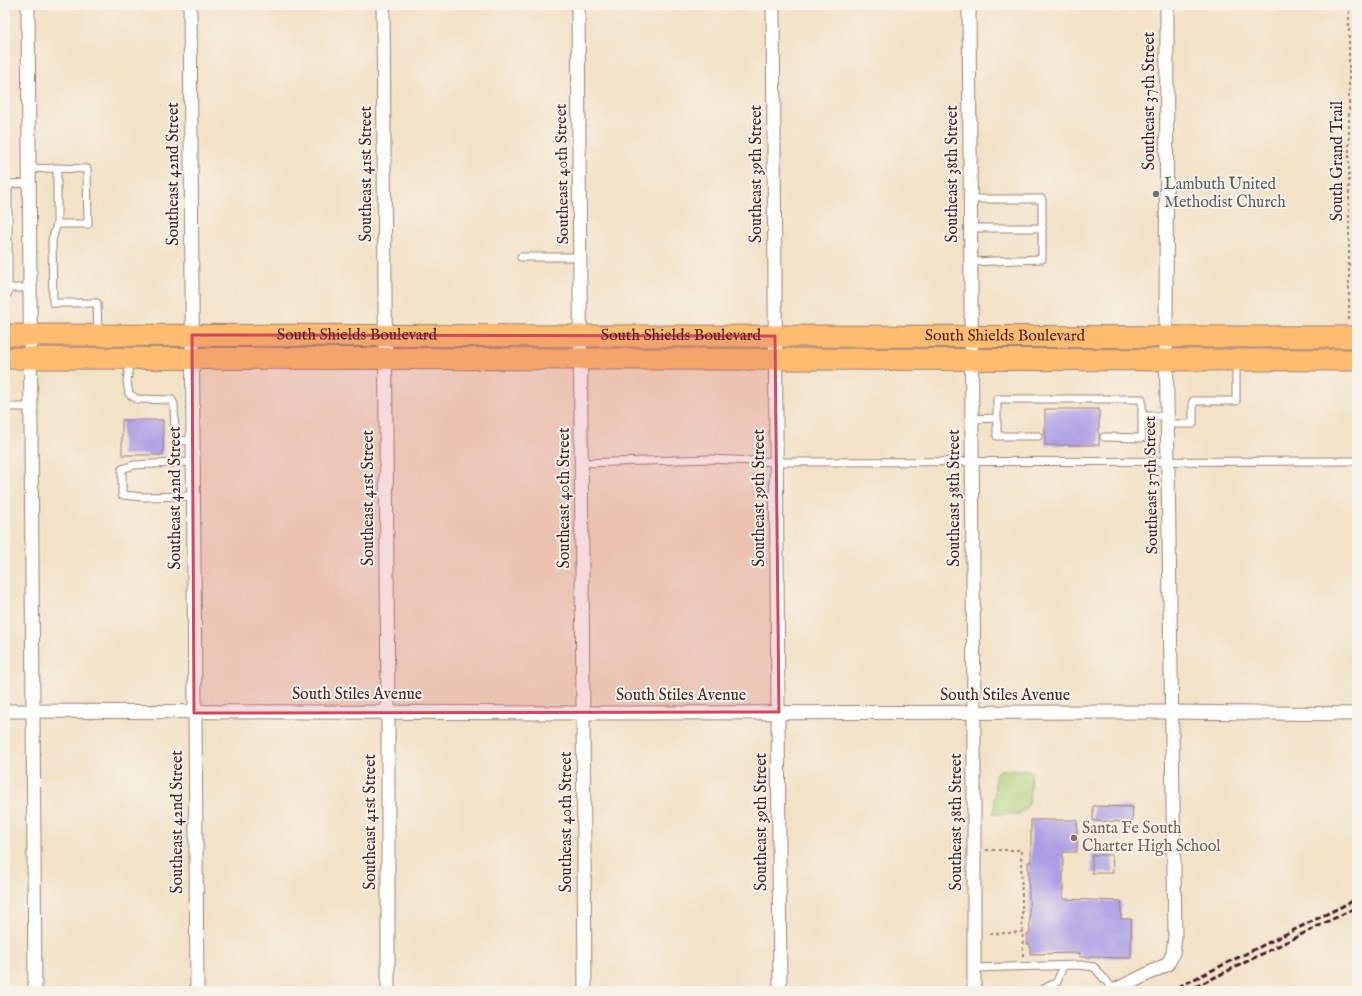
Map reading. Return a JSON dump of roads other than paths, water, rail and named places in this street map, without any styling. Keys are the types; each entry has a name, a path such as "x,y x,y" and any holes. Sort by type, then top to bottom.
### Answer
{"main road":[{"name":"South Shields Boulevard","path":"5,335 1357,337"},
{"name":"South Shields Boulevard","path":"5,358 1357,360"}],"street":[{"path":"28,5 34,991"},
{"name":"Southeast 42nd Street","path":"190,5 197,991"},
{"name":"Southeast 41st Street","path":"383,5 388,712 388,991"},
{"name":"Southeast 40th Street","path":"578,5 582,359 584,991"},
{"name":"Southeast 39th Street","path":"773,5 780,991"},
{"name":"Southeast 38th Street","path":"969,5 974,714 974,991"},
{"name":"Southeast 37th Street","path":"1113,991 1168,964 1174,953 1175,936 1171,712 1168,360 1166,336 1167,5"},
{"name":"South Stiles Avenue","path":"5,711 583,714 779,712 974,714 1171,712 1357,714"}],"lane":[{"path":"57,168 57,224 52,240 53,303 97,303 98,335"},
{"path":"29,169 87,168 88,224 57,224"},
{"path":"5,297 8,288 8,189 11,184 29,183"},
{"path":"970,199 1042,199 1042,259 971,262"},
{"path":"971,228 1042,228"},
{"path":"521,257 580,256"},
{"path":"8,288 30,288"},
{"path":"130,358 127,381 129,394 137,398 172,400 174,404 175,434 182,441 193,440"},
{"path":"1142,416 1194,424 1193,401 1236,401 1236,360"},
{"path":"1038,436 997,436 997,398 1142,398 1142,438 1104,437"},
{"path":"5,407 30,407"},
{"path":"972,419 997,418"},
{"path":"582,463 710,459 777,462 1357,461"},
{"path":"193,462 134,465 122,469 122,495 143,497 193,496"},
{"path":"1040,991 1057,982 1063,966"},
{"path":"974,968 1063,966 1094,967 1113,991"}],"railway":[{"path":"1170,991 1357,899"},
{"path":"1187,991 1357,907"}],"place":[{"name":"Lambuth United Methodist Church","path":"1156,194"},
{"name":"Santa Fe South Charter High School","path":"1074,838"}]}
